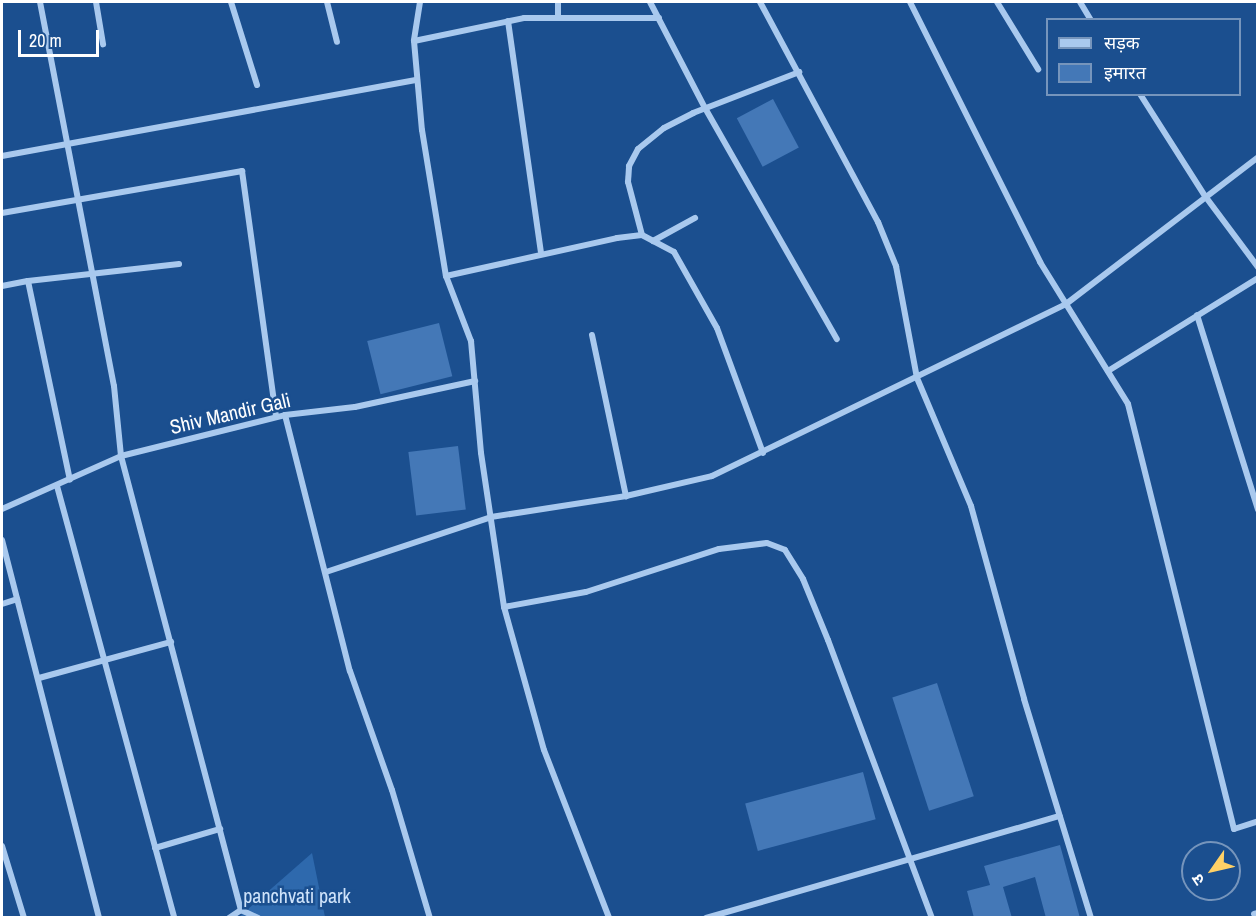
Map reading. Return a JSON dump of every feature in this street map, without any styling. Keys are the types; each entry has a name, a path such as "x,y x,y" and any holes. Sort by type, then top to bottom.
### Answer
{"street":[{"path":"40,2 114,386 121,456 241,910"},
{"path":"96,2 103,44"},
{"path":"231,2 257,85"},
{"path":"327,2 337,42"},
{"path":"420,2 414,41 417,80 446,276 471,342 491,518 504,608 544,750 609,918"},
{"path":"558,2 558,15"},
{"path":"650,2 705,108 837,339"},
{"path":"760,2 878,222 896,266 917,378 971,506 1091,918"},
{"path":"910,2 1040,262 1128,404 1234,829 1257,821"},
{"path":"997,2 1038,69"},
{"path":"1080,2 1090,18"},
{"path":"414,41 508,21 558,15 659,18"},
{"path":"508,21 541,252"},
{"path":"642,235 628,182 629,166 638,149 664,128 705,108 799,72"},
{"path":"2,156 417,80"},
{"path":"1141,96 1205,196 1257,267"},
{"path":"326,572 491,518 626,496 712,476 1066,304 1257,157"},
{"path":"2,213 242,171 276,417"},
{"path":"652,241 695,219"},
{"path":"446,276 541,252 642,235 674,252 717,328 763,453"},
{"path":"2,286 179,264"},
{"path":"1108,371 1257,278"},
{"path":"28,281 70,480"},
{"path":"1197,315 1257,510"},
{"path":"592,335 626,496"},
{"name":"Shiv Mandir Gali","path":"2,509 121,456 285,415 356,407 475,381"},
{"path":"285,415 350,671 392,790 430,918"},
{"path":"57,486 174,918"},
{"path":"2,540 99,918"},
{"path":"504,608 586,592 719,549 767,543 785,550 803,579 828,640 932,918"},
{"path":"2,604 17,599"},
{"path":"39,678 171,642"},
{"path":"706,918 912,861 1060,816"},
{"path":"155,848 220,830"},
{"path":"2,846 24,918"},
{"path":"229,918 241,910"},
{"path":"241,910 258,918"}],"green space":[{"name":"panchvati park","path":"312,853 325,917 239,917"}],"building":[{"path":"773,99 799,148 763,167 737,118"},
{"path":"439,323 452,376 381,394 367,341"},
{"path":"458,446 466,510 416,516 408,452"},
{"path":"937,683 974,796 929,811 892,698"},
{"path":"863,772 876,819 758,851 745,804"},
{"path":"1060,845 1080,918 1046,918 1035,877 1003,887 1012,918 974,918 967,891 990,885 984,866"}]}
